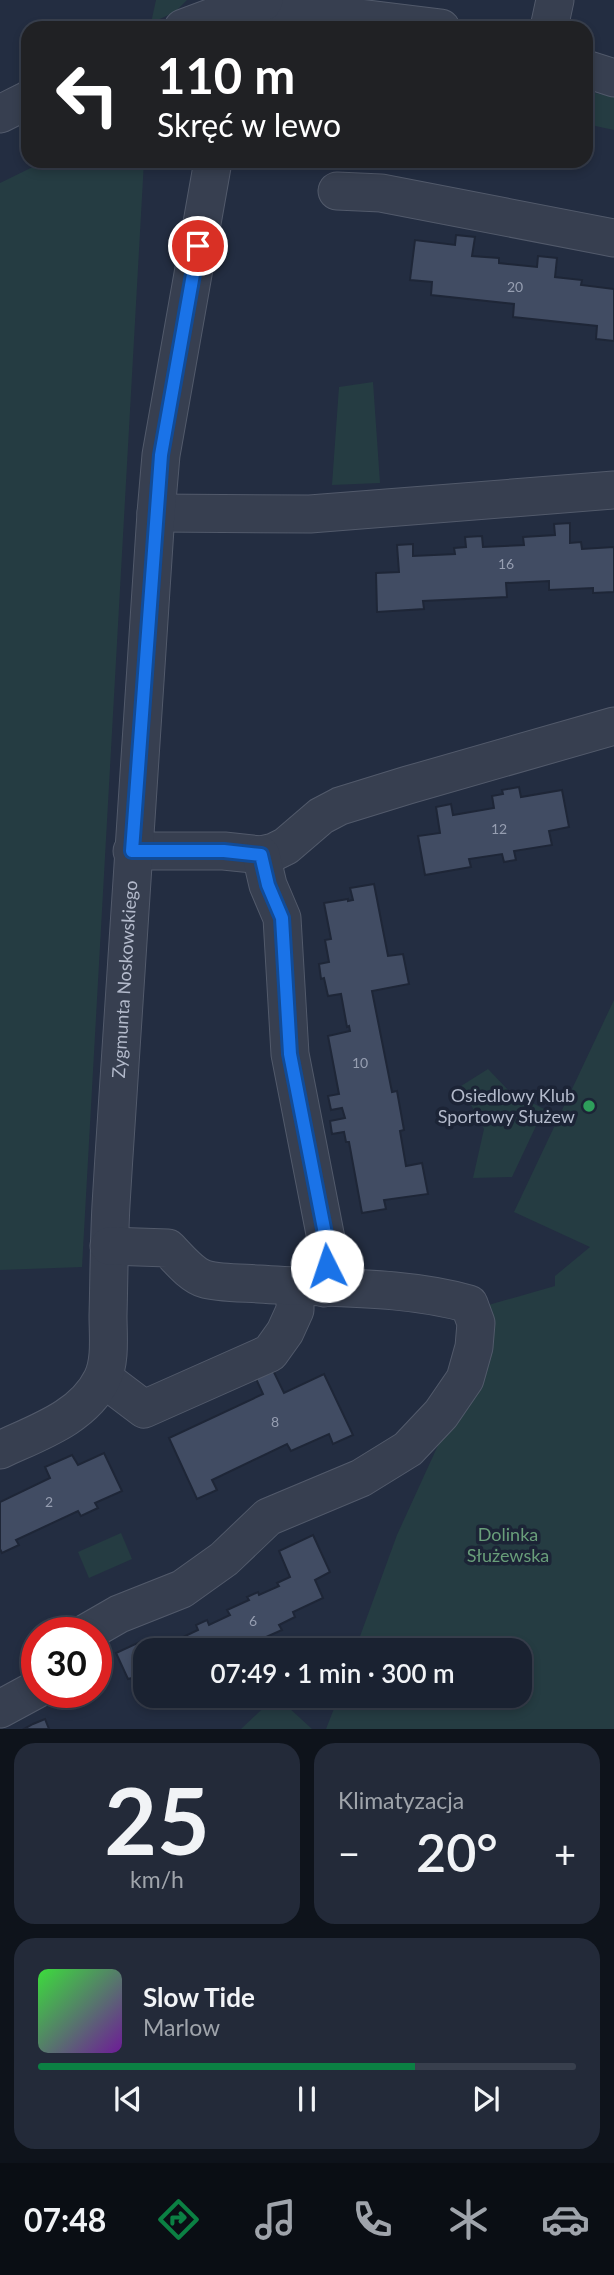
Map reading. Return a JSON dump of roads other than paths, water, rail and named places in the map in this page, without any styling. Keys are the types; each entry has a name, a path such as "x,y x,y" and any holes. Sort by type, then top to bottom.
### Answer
{"street":[{"path":"378,0 442,21"},
{"path":"550,21 555,0"},
{"path":"205,21 245,8 301,11 383,21"},
{"path":"593,51 614,54"},
{"path":"593,71 614,78"},
{"path":"0,114 21,104"},
{"name":"Zygmunta Noskowskiego","path":"103,1378 108,1354 109,1245 132,851 161,455 212,168"},
{"path":"337,191 381,193 614,238"},
{"path":"156,513 278,515 614,490"},
{"path":"132,851 224,851 261,855 286,846 321,816 341,806 614,726"},
{"path":"0,1450 55,1424 75,1411 103,1378 144,1409 270,1353 285,1332 295,1310 327,1266 327,1244 290,1054 282,918 268,885 261,855"},
{"path":"109,1245 168,1248 182,1263 204,1279 444,1297 469,1304 476,1323 474,1347 465,1379 441,1414 408,1449 361,1478 268,1517 223,1559 182,1589 112,1618"},
{"path":"0,1709 21,1698"}],"place":[{"name":"Osiedlowy Klub Sportowy Służew","path":"589,1106"}],"park label":[{"name":"Dolinka Służewska","path":"508,1545"}]}
